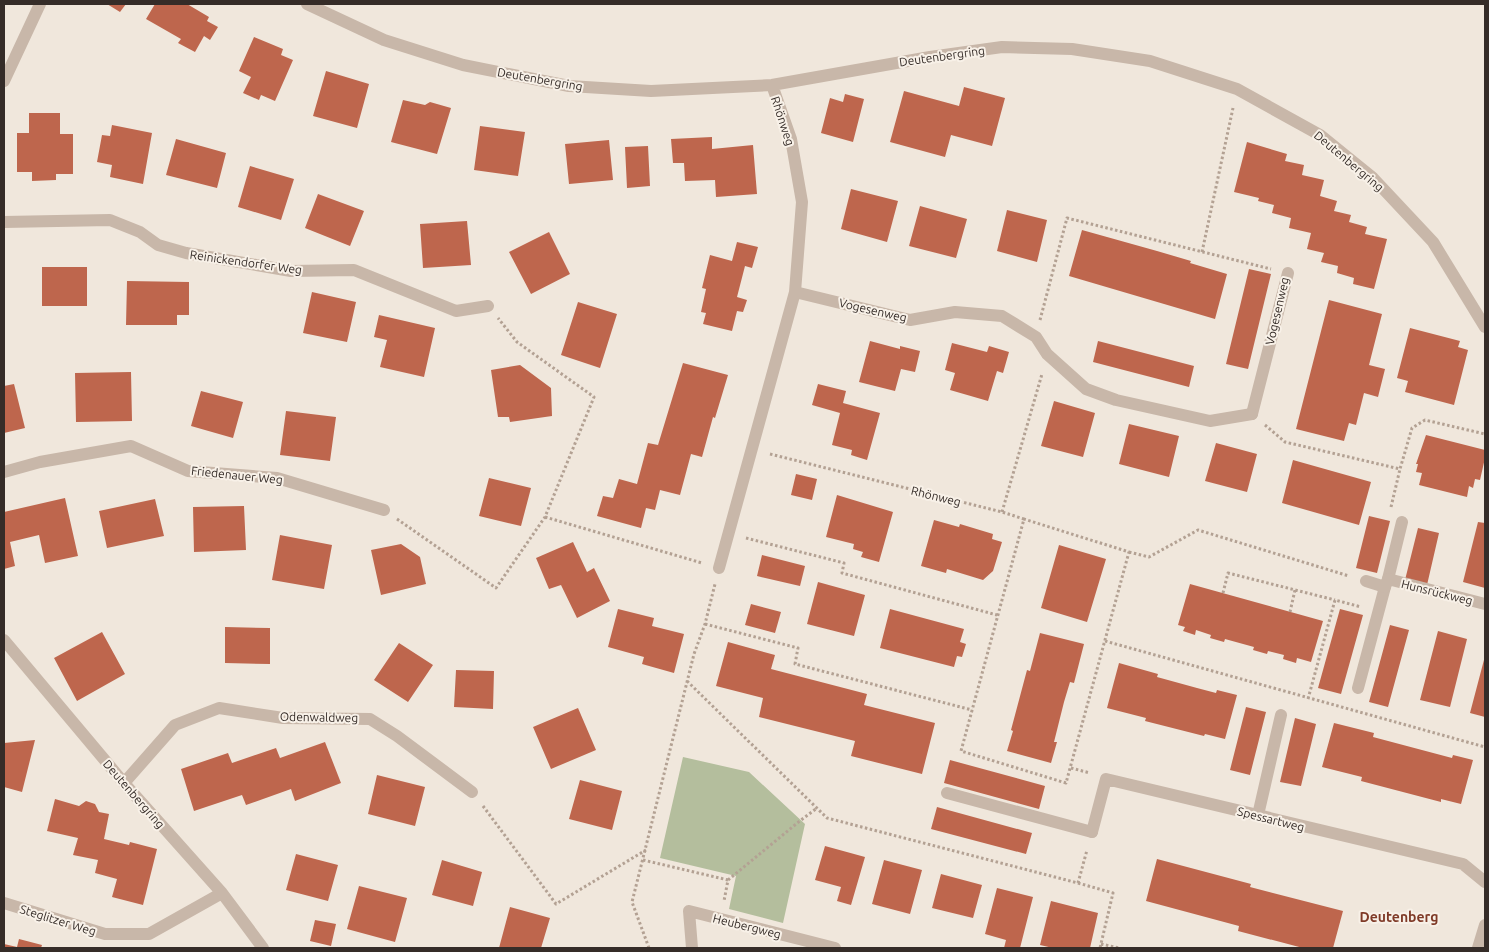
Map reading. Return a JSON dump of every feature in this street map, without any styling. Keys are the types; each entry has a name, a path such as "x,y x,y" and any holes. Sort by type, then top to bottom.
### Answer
{"street":[{"path":"4,81 40,4"},
{"name":"Deutenbergring","path":"307,4 384,40 402,46 463,65 569,86 652,91 772,85 930,57 1002,47 1072,48 1150,61 1237,89 1320,135 1372,178 1433,242 1485,327"},
{"name":"Rhönweg","path":"719,568 795,292 802,202 791,138 772,85"},
{"name":"Reinickendorfer Weg","path":"4,222 110,220 140,232 158,244 186,253 291,271 354,270 456,311 488,306"},
{"name":"Vogesenweg","path":"795,292 910,320 955,312 1002,316 1036,337 1048,354 1086,389 1116,400 1210,421 1252,414 1288,273"},
{"name":"Friedenauer Weg","path":"4,472 40,462 131,446 188,471 277,478 384,510"},
{"path":"1358,688 1402,522"},
{"name":"Hunsrückweg","path":"1366,581 1386,583 1485,604"},
{"name":"Deutenbergring","path":"4,640 124,783 222,893 262,948"},
{"name":"Odenwaldweg","path":"124,783 175,725 219,708 283,718 370,719 397,736 472,792"},
{"path":"1258,815 1281,715"},
{"name":"Spessartweg","path":"1092,832 1106,779 1463,864 1485,882"},
{"path":"947,793 1092,832"},
{"name":"Steglitzer Weg","path":"4,904 105,934 149,934 222,893"},
{"name":"Heubergweg","path":"692,948 689,910 835,948"},
{"path":"1478,948 1485,925"}],"path":[{"path":"1202,252 1237,89"},
{"name":"Vogesenweg","path":"1036,337 1066,218 1288,273"},
{"path":"384,510 496,588 544,517 594,397 517,342 488,306"},
{"path":"1002,512 1048,354"},
{"path":"1252,414 1285,442 1400,469"},
{"path":"1402,522 1391,507 1412,428 1425,420 1485,434"},
{"name":"Rhönweg","path":"752,450 1002,512 1129,552 1149,556 1198,530 1366,581"},
{"path":"544,517 719,568 705,624 694,654 632,902 649,948"},
{"path":"1024,519 961,751 1066,783 1129,552"},
{"path":"729,534 844,563 842,573 997,615"},
{"path":"1223,593 1228,573 1378,612"},
{"path":"1290,612 1295,590"},
{"path":"1308,699 1335,600"},
{"path":"705,624 798,648 795,664 972,710"},
{"path":"1105,641 1485,747"},
{"path":"687,681 827,818 1113,892 1100,948"},
{"path":"472,792 556,904 646,850"},
{"path":"720,919 728,880 817,808"},
{"path":"1078,883 1092,832"},
{"path":"643,860 728,880"},
{"path":"1101,944 1119,948"}],"green space":[{"path":"683,757 749,772 805,824 783,923 729,909 736,876 660,858"}],"building":[{"path":"107,4 126,4 120,12"},
{"path":"155,4 187,4 209,17 207,21 218,27 210,40 204,36 195,52 178,43 181,39 146,19"},
{"path":"254,37 283,49 281,55 293,60 275,101 261,95 259,100 243,93 251,77 239,71"},
{"path":"326,71 369,84 357,128 313,116"},
{"path":"964,87 1005,98 992,146 951,135 945,157 890,142 904,91 959,106"},
{"path":"845,94 864,99 853,142 821,133 830,98 843,102"},
{"path":"403,100 425,105 430,102 451,108 437,154 391,142"},
{"path":"29,113 60,113 60,134 73,134 73,174 56,174 56,180 32,181 32,172 17,172 17,133 29,133"},
{"path":"112,125 152,133 143,184 110,177 112,165 97,162 102,135 110,136"},
{"path":"480,126 525,132 518,176 474,170"},
{"path":"712,137 712,149 753,145 757,194 716,197 715,180 685,181 684,163 673,163 671,139"},
{"path":"176,139 226,153 217,188 166,175"},
{"path":"609,140 613,180 569,184 565,144"},
{"path":"1247,142 1287,154 1285,161 1304,165 1302,175 1324,180 1320,196 1337,201 1334,211 1351,215 1349,222 1367,227 1365,234 1387,239 1374,289 1353,284 1354,278 1337,273 1338,266 1321,262 1324,253 1307,249 1311,233 1289,228 1291,218 1272,213 1274,205 1258,201 1259,198 1234,192"},
{"path":"648,146 650,186 627,188 625,147"},
{"path":"250,166 294,179 281,220 238,207"},
{"path":"851,189 898,201 887,242 841,229"},
{"path":"318,194 364,211 350,246 305,228"},
{"path":"920,206 967,219 956,258 909,246"},
{"path":"1007,210 1047,220 1037,262 997,251"},
{"path":"467,221 471,265 423,268 420,224"},
{"path":"1082,230 1191,261 1190,263 1227,274 1215,319 1069,276"},
{"path":"549,232 570,274 531,294 509,252"},
{"path":"737,242 758,247 752,268 745,266 737,297 747,300 743,312 737,311 732,331 703,324 706,313 701,312 706,289 702,288 710,255 732,261"},
{"path":"42,267 87,267 87,306 42,306"},
{"path":"1249,269 1271,274 1248,369 1226,364"},
{"path":"127,281 189,282 189,315 177,315 177,325 126,325"},
{"path":"312,292 356,302 347,342 303,333"},
{"path":"1329,300 1382,314 1369,365 1385,369 1378,397 1364,393 1356,425 1349,423 1344,441 1296,429"},
{"path":"578,302 617,314 600,368 561,355"},
{"path":"379,315 435,328 424,377 380,367 387,340 374,337"},
{"path":"1410,328 1460,341 1458,347 1468,350 1454,405 1405,392 1408,381 1397,378"},
{"path":"870,341 900,349 900,346 920,351 915,372 901,369 895,391 859,382"},
{"path":"1098,341 1194,366 1189,387 1093,362"},
{"path":"952,343 987,352 989,346 1009,352 1003,373 997,371 988,401 950,390 955,373 945,370"},
{"path":"683,363 728,375 715,418 713,417 702,457 691,454 680,495 660,490 655,510 646,508 641,528 597,516 603,496 613,498 619,479 637,484 648,443 658,445"},
{"path":"520,365 551,388 552,416 510,422 509,417 498,417 491,370"},
{"path":"131,372 132,421 76,422 75,373"},
{"path":"14,384 25,428 4,433 4,386"},
{"path":"818,384 846,391 843,403 880,413 867,460 851,455 852,450 832,445 840,413 812,405"},
{"path":"201,391 243,402 233,438 191,426"},
{"path":"1054,401 1095,413 1083,457 1041,446"},
{"path":"286,411 336,417 330,461 280,455"},
{"path":"1129,424 1179,436 1169,477 1119,464"},
{"path":"1426,435 1485,450 1480,480 1475,479 1473,488 1469,486 1467,497 1419,485 1422,473 1416,472 1418,464 1416,464"},
{"path":"1216,443 1257,454 1247,492 1205,481"},
{"path":"1293,460 1371,482 1359,525 1282,503"},
{"path":"796,474 817,479 812,500 791,495"},
{"path":"489,478 531,488 521,526 479,516"},
{"path":"837,495 893,512 879,562 861,557 863,552 853,549 854,544 826,537"},
{"path":"65,498 78,556 45,563 39,535 10,542 15,566 4,569 4,512"},
{"path":"155,499 164,536 107,548 99,511"},
{"path":"244,506 246,550 194,552 193,507"},
{"path":"1369,516 1390,521 1377,573 1356,568"},
{"path":"934,520 959,527 960,524 993,534 992,539 1002,542 993,571 983,580 947,569 946,573 921,566"},
{"path":"1478,522 1485,523 1485,588 1463,582"},
{"path":"1418,528 1439,533 1427,585 1405,580"},
{"path":"280,535 332,545 324,589 272,580"},
{"path":"573,542 587,572 594,568 610,601 577,618 561,585 549,589 536,558"},
{"path":"401,544 420,557 426,584 381,595 371,550"},
{"path":"1059,545 1106,559 1087,622 1041,608"},
{"path":"762,555 805,566 800,586 757,576"},
{"path":"818,582 865,595 854,636 807,624"},
{"path":"1190,584 1323,621 1311,662 1297,658 1296,663 1283,659 1284,655 1268,651 1267,654 1253,650 1254,647 1225,639 1224,642 1210,638 1211,635 1196,630 1195,635 1183,631 1185,627 1178,625"},
{"path":"751,604 781,612 775,633 745,625"},
{"path":"618,609 654,618 652,626 684,634 674,673 642,664 644,657 608,647"},
{"path":"890,609 964,629 960,642 966,644 962,657 957,656 954,667 880,648"},
{"path":"1340,609 1363,615 1341,694 1318,688"},
{"path":"1390,625 1409,630 1388,707 1369,702"},
{"path":"225,627 270,628 270,664 225,663"},
{"path":"1438,631 1467,639 1450,707 1420,700"},
{"path":"102,632 125,674 77,701 54,658"},
{"path":"1040,633 1084,644 1074,683 1070,682 1064,702 1051,763 1007,751 1027,670 1030,671"},
{"path":"728,642 775,655 771,669 867,694 864,705 935,723 922,774 851,756 855,741 759,717 763,698 716,686"},
{"path":"399,643 433,665 408,702 374,680"},
{"path":"1485,656 1485,717 1470,713"},
{"path":"1119,663 1158,674 1157,677 1197,688 1216,693 1217,690 1237,695 1225,739 1205,734 1204,736 1145,721 1146,718 1107,708"},
{"path":"456,670 494,671 493,709 454,707"},
{"path":"1246,707 1266,712 1250,775 1230,770"},
{"path":"578,708 596,750 551,769 533,727"},
{"path":"1295,718 1316,724 1301,786 1280,782"},
{"path":"1334,723 1374,733 1373,737 1452,758 1453,755 1473,760 1461,804 1441,799 1441,802 1361,781 1362,777 1322,767"},
{"path":"35,740 22,792 4,787 4,743"},
{"path":"325,742 341,783 295,801 291,789 246,805 242,795 194,811 181,769 228,753 232,763 276,748 280,758"},
{"path":"950,760 1045,786 1039,809 944,783"},
{"path":"377,775 425,787 415,826 368,814"},
{"path":"580,780 622,791 612,830 569,819"},
{"path":"55,799 79,806 86,801 95,804 99,812 109,814 104,839 129,845 130,842 157,849 143,905 112,897 117,879 95,873 98,860 73,855 78,838 47,831"},
{"path":"937,807 1032,833 1026,854 931,829"},
{"path":"825,846 865,857 851,905 837,901 841,887 815,880"},
{"path":"296,854 338,865 328,901 286,890"},
{"path":"1157,859 1251,884 1250,887 1343,911 1333,948 1303,948 1238,931 1239,926 1146,901"},
{"path":"442,860 482,872 473,906 432,895"},
{"path":"884,860 922,870 910,914 872,904"},
{"path":"941,874 982,885 973,918 932,908"},
{"path":"359,886 407,898 395,942 347,929"},
{"path":"997,888 1033,897 1020,948 1004,948 1006,940 985,934"},
{"path":"1051,901 1098,913 1090,948 1053,948 1040,945"},
{"path":"510,907 550,918 541,948 499,948"},
{"path":"315,920 336,924 331,946 310,941"},
{"path":"19,939 42,945 41,948 4,948 4,944 17,947"}],"district":[{"name":"Deutenberg","path":"1399,917"}]}
